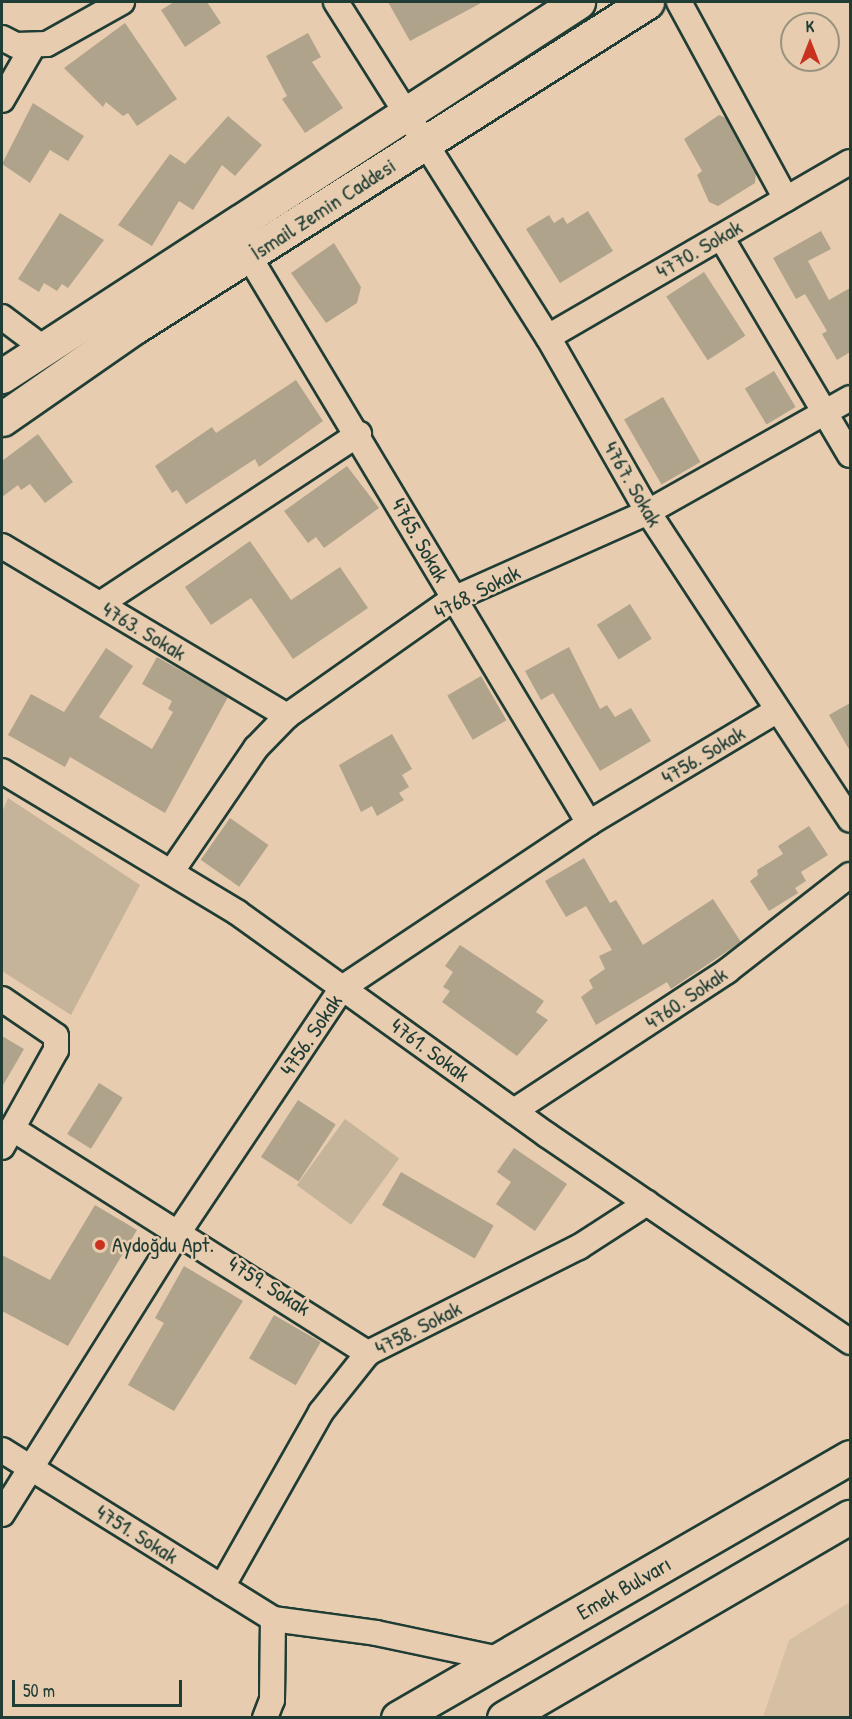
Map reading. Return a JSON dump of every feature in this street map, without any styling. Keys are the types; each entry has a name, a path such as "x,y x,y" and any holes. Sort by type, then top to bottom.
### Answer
{"main road":[{"name":"İsmail Zemin Caddesi","path":"2,376 42,347 403,112 578,2"},
{"name":"İsmail Zemin Caddesi","path":"2,419 136,326 250,258 423,143 647,2"},
{"name":"Emek Bulvarı","path":"398,1718 850,1457"},
{"path":"504,1718 850,1517"}],"street":[{"path":"2,38 33,46 47,44 122,2"},
{"name":"4767. Sokak","path":"336,2 403,112 548,337 648,512 776,711 850,820"},
{"path":"679,2 786,199"},
{"path":"2,100 33,46"},
{"name":"4770. Sokak","path":"548,337 850,162"},
{"path":"721,237 850,455"},
{"name":"4765. Sokak","path":"250,258 359,434 453,599 589,823"},
{"path":"2,317 42,347"},
{"name":"4768. Sokak","path":"172,871 256,748 286,716 453,599 648,512 850,398"},
{"path":"100,604 359,434"},
{"name":"4763. Sokak","path":"2,546 286,716"},
{"name":"4756. Sokak","path":"2,1514 180,1230 342,988 589,823 776,711"},
{"name":"4761. Sokak","path":"2,771 172,871 342,988 514,1111 850,1342"},
{"name":"4760. Sokak","path":"514,1111 728,971 850,875"},
{"path":"2,999 56,1036 56,1050 8,1138"},
{"name":"4759. Sokak","path":"8,1138 180,1230 368,1353"},
{"name":"4758. Sokak","path":"222,1587 321,1412 368,1353 579,1247 647,1203"},
{"name":"4751. Sokak","path":"2,1450 273,1619"},
{"path":"265,1718 272,1700 273,1619 376,1633 499,1659"}],"shaded area":[{"path":"8,798 140,885 71,1015 2,971 2,812"},
{"path":"345,1119 399,1158 351,1225 297,1185"},
{"path":"850,1602 850,1717 763,1717 789,1640"}],"building":[{"path":"174,2 207,2 221,23 185,47 161,10"},
{"path":"388,2 483,2 410,41"},
{"path":"125,23 177,99 137,126 128,113 123,116 106,102 103,107 64,68"},
{"path":"308,33 321,57 312,62 343,108 305,133 282,99 287,96 266,56"},
{"path":"33,103 84,136 68,161 50,150 30,183 2,164"},
{"path":"719,115 726,118 756,173 755,183 718,206 709,202 697,175 702,171 684,139"},
{"path":"228,116 262,145 235,176 222,165 193,210 179,201 152,246 118,225 170,154 185,164"},
{"path":"588,211 613,251 560,283 526,229 549,215 554,223 563,217 567,224"},
{"path":"60,213 104,240 68,288 62,284 57,291 44,283 39,292 18,279"},
{"path":"821,231 831,249 808,261 829,300 850,288 850,352 837,360 822,334 827,331 805,294 796,299 773,258"},
{"path":"334,243 361,287 357,303 326,323 291,273"},
{"path":"704,272 745,336 708,360 666,297"},
{"path":"774,371 796,407 766,425 745,389"},
{"path":"296,380 323,421 259,467 255,459 186,504 177,490 172,493 155,466 212,427 216,433"},
{"path":"663,397 700,462 662,484 624,420"},
{"path":"38,434 73,482 45,503 30,484 21,490 18,485 2,497 2,461"},
{"path":"347,466 379,508 324,548 316,537 308,543 284,511"},
{"path":"250,541 291,600 340,567 368,608 293,659 251,598 211,625 185,587"},
{"path":"630,604 652,639 619,659 597,625"},
{"path":"569,647 600,709 607,705 615,717 631,708 651,741 600,771 553,693 541,700 525,671"},
{"path":"106,648 133,666 99,717 152,749 173,712 168,709 172,701 142,684 157,657 228,697 165,813 70,757 65,767 8,735 31,694 64,712"},
{"path":"481,676 507,720 473,740 447,696"},
{"path":"850,703 850,751 829,715"},
{"path":"392,734 412,769 402,775 409,787 399,793 404,800 377,816 372,806 361,812 339,765"},
{"path":"230,818 269,845 239,887 201,860"},
{"path":"809,826 828,855 801,872 806,881 795,888 798,893 769,911 750,881 758,875 757,870 783,854 778,846"},
{"path":"584,858 610,903 616,900 643,945 713,899 741,942 671,989 667,982 596,1025 581,997 593,988 589,980 605,969 599,956 612,950 586,906 566,917 545,881"},
{"path":"460,945 544,1001 536,1012 548,1020 517,1056 442,1002 450,991 443,987 453,972 445,966"},
{"path":"2,1036 24,1049 2,1087"},
{"path":"99,1083 123,1098 91,1149 67,1134"},
{"path":"298,1100 336,1125 299,1182 261,1157"},
{"path":"514,1148 567,1184 535,1231 496,1204 511,1182 497,1172"},
{"path":"401,1172 494,1226 475,1258 382,1205"},
{"path":"95,1205 137,1230 68,1346 2,1311 2,1255 50,1280"},
{"path":"184,1266 243,1301 174,1411 128,1385 164,1323 155,1318"},
{"path":"274,1315 321,1342 296,1385 249,1358"}],"place":[{"name":"Aydoğdu Apt.","path":"100,1245"}]}
